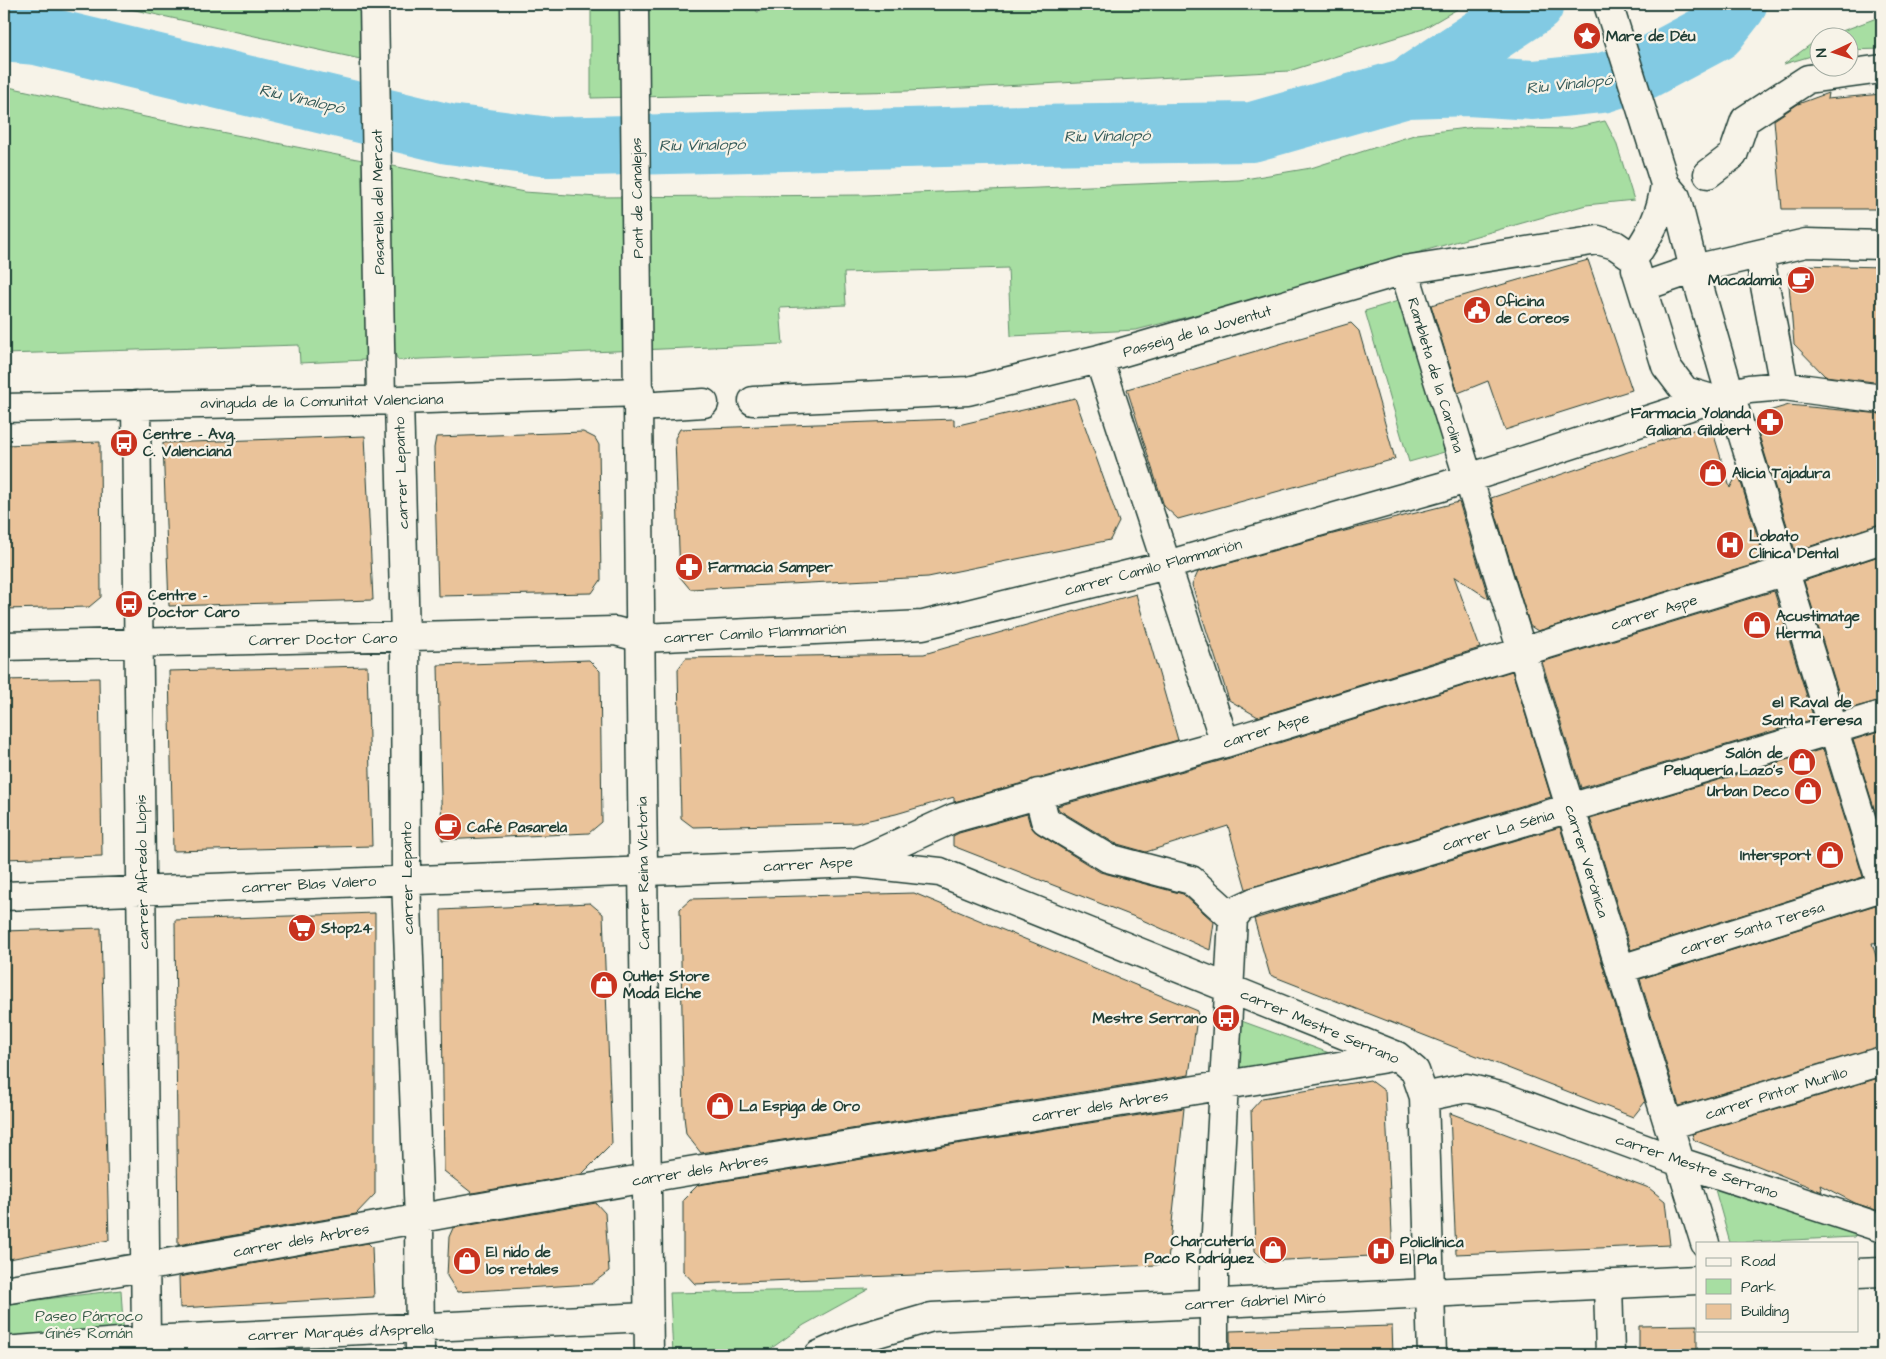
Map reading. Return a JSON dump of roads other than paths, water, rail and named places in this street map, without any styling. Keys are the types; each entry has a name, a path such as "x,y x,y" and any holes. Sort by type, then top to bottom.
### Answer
{"street":[{"name":"Pasarel·la del Mercat","path":"374,4 390,400"},
{"name":"Pont de Canalejas","path":"634,4 640,399"},
{"path":"1608,4 1665,184 1662,209 1634,258 1642,287 1666,366 1685,391 1721,396"},
{"path":"1708,174 1733,155 1744,120 1808,79 1882,69"},
{"path":"1665,184 1676,196 1694,269 1721,396 1785,571 1882,887"},
{"name":"Passeig de la Joventut","path":"753,400 968,391 1099,360 1404,270 1598,240 1615,246 1634,258"},
{"path":"1642,287 1694,269 1806,243 1882,245"},
{"path":"1759,254 1784,386"},
{"name":"Rambleta de la Carolina","path":"1404,270 1468,479"},
{"path":"1099,360 1225,743"},
{"path":"1650,419 1664,392 1666,366"},
{"name":"carrer Camilo Flammarión","path":"642,638 923,625 1167,565 1468,479 1721,396 1749,389 1784,386 1882,399"},
{"name":"avinguda de la Comunitat Valenciana","path":"4,408 390,400 640,399 704,403"},
{"name":"Carrer Reina Victoria","path":"640,399 640,601 642,638 648,1355"},
{"name":"carrer Lepanto","path":"390,400 406,638 406,879 419,1220 420,1342"},
{"name":"carrer Alfredo Llopis","path":"136,405 146,1340"},
{"name":"carrer Verónica","path":"1468,479 1705,1242"},
{"name":"carrer Aspe","path":"644,871 856,863 954,818 1225,743 1785,571 1882,539"},
{"name":"Carrer Doctor Caro","path":"4,646 406,638 615,631 642,638"},
{"name":"carrer La Sénia","path":"1233,918 1241,908 1254,902 1882,715"},
{"path":"1038,794 1045,820 1108,858 1191,880 1233,918 1231,988 1223,1086 1214,1270 1214,1355"},
{"name":"carrer Mestre Serrano","path":"856,863 940,872 1397,1056 1415,1071 1424,1098 1467,1088 1500,1096 1680,1162 1882,1228"},
{"name":"carrer Blas Valero","path":"4,896 644,871"},
{"name":"carrer Santa Teresa","path":"1621,969 1882,887"},
{"name":"carrer dels Arbres","path":"4,1290 146,1268 646,1178 1223,1086 1397,1056"},
{"name":"carrer Pintor Murillo","path":"1669,1125 1882,1061"},
{"path":"1424,1098 1432,1355"},
{"path":"1858,1273 1882,1272"},
{"name":"carrer Gabriel Miró","path":"819,1355 853,1340 932,1317 1696,1280"},
{"path":"1608,1284 1610,1355"},
{"name":"carrer Marqués d'Asprella","path":"4,1351 146,1340 420,1342 648,1317"}],"waterway":[{"name":"Riu Vinalopó","path":"1407,88 1534,4"},
{"name":"Riu Vinalopó","path":"4,32 37,35 449,134 549,147 1028,135 1252,132 1407,88 1469,86 1533,90 1602,83 1643,70 1716,31 1737,4"}],"place":[{"name":"Mare de Déu","path":"1587,36"},
{"name":"Macadamia","path":"1801,280"},
{"name":"Oficina de Coreos","path":"1477,310"},
{"name":"Farmacia Yolanda Galiana Gilabert","path":"1770,422"},
{"name":"Centre - Avg. C. Valenciana","path":"124,443"},
{"name":"Alicia Tajadura","path":"1713,473"},
{"name":"Lobato Clínica Dental","path":"1730,545"},
{"name":"Farmacia Samper","path":"689,567"},
{"name":"Centre - Doctor Caro","path":"129,604"},
{"name":"Acustimatge Herma","path":"1757,625"},
{"name":"Salón de Peluquería Lazo's","path":"1802,762"},
{"name":"Urban Deco","path":"1808,791"},
{"name":"Café Pasarela","path":"448,827"},
{"name":"Intersport","path":"1830,855"},
{"name":"Stop24","path":"302,928"},
{"name":"Outlet Store Moda Elche","path":"604,985"},
{"name":"Mestre Serrano","path":"1226,1018"},
{"name":"La Espiga de Oro","path":"720,1106"},
{"name":"Charcutería Paco Rodríguez","path":"1273,1250"},
{"name":"Policlínica El Pla","path":"1381,1251"},
{"name":"El nido de los retales","path":"467,1261"}],"district":[{"name":"el Raval de Santa Teresa","path":"1812,710"}],"park label":[{"name":"Paseo Párroco Ginés Román","path":"89,1324"}]}
